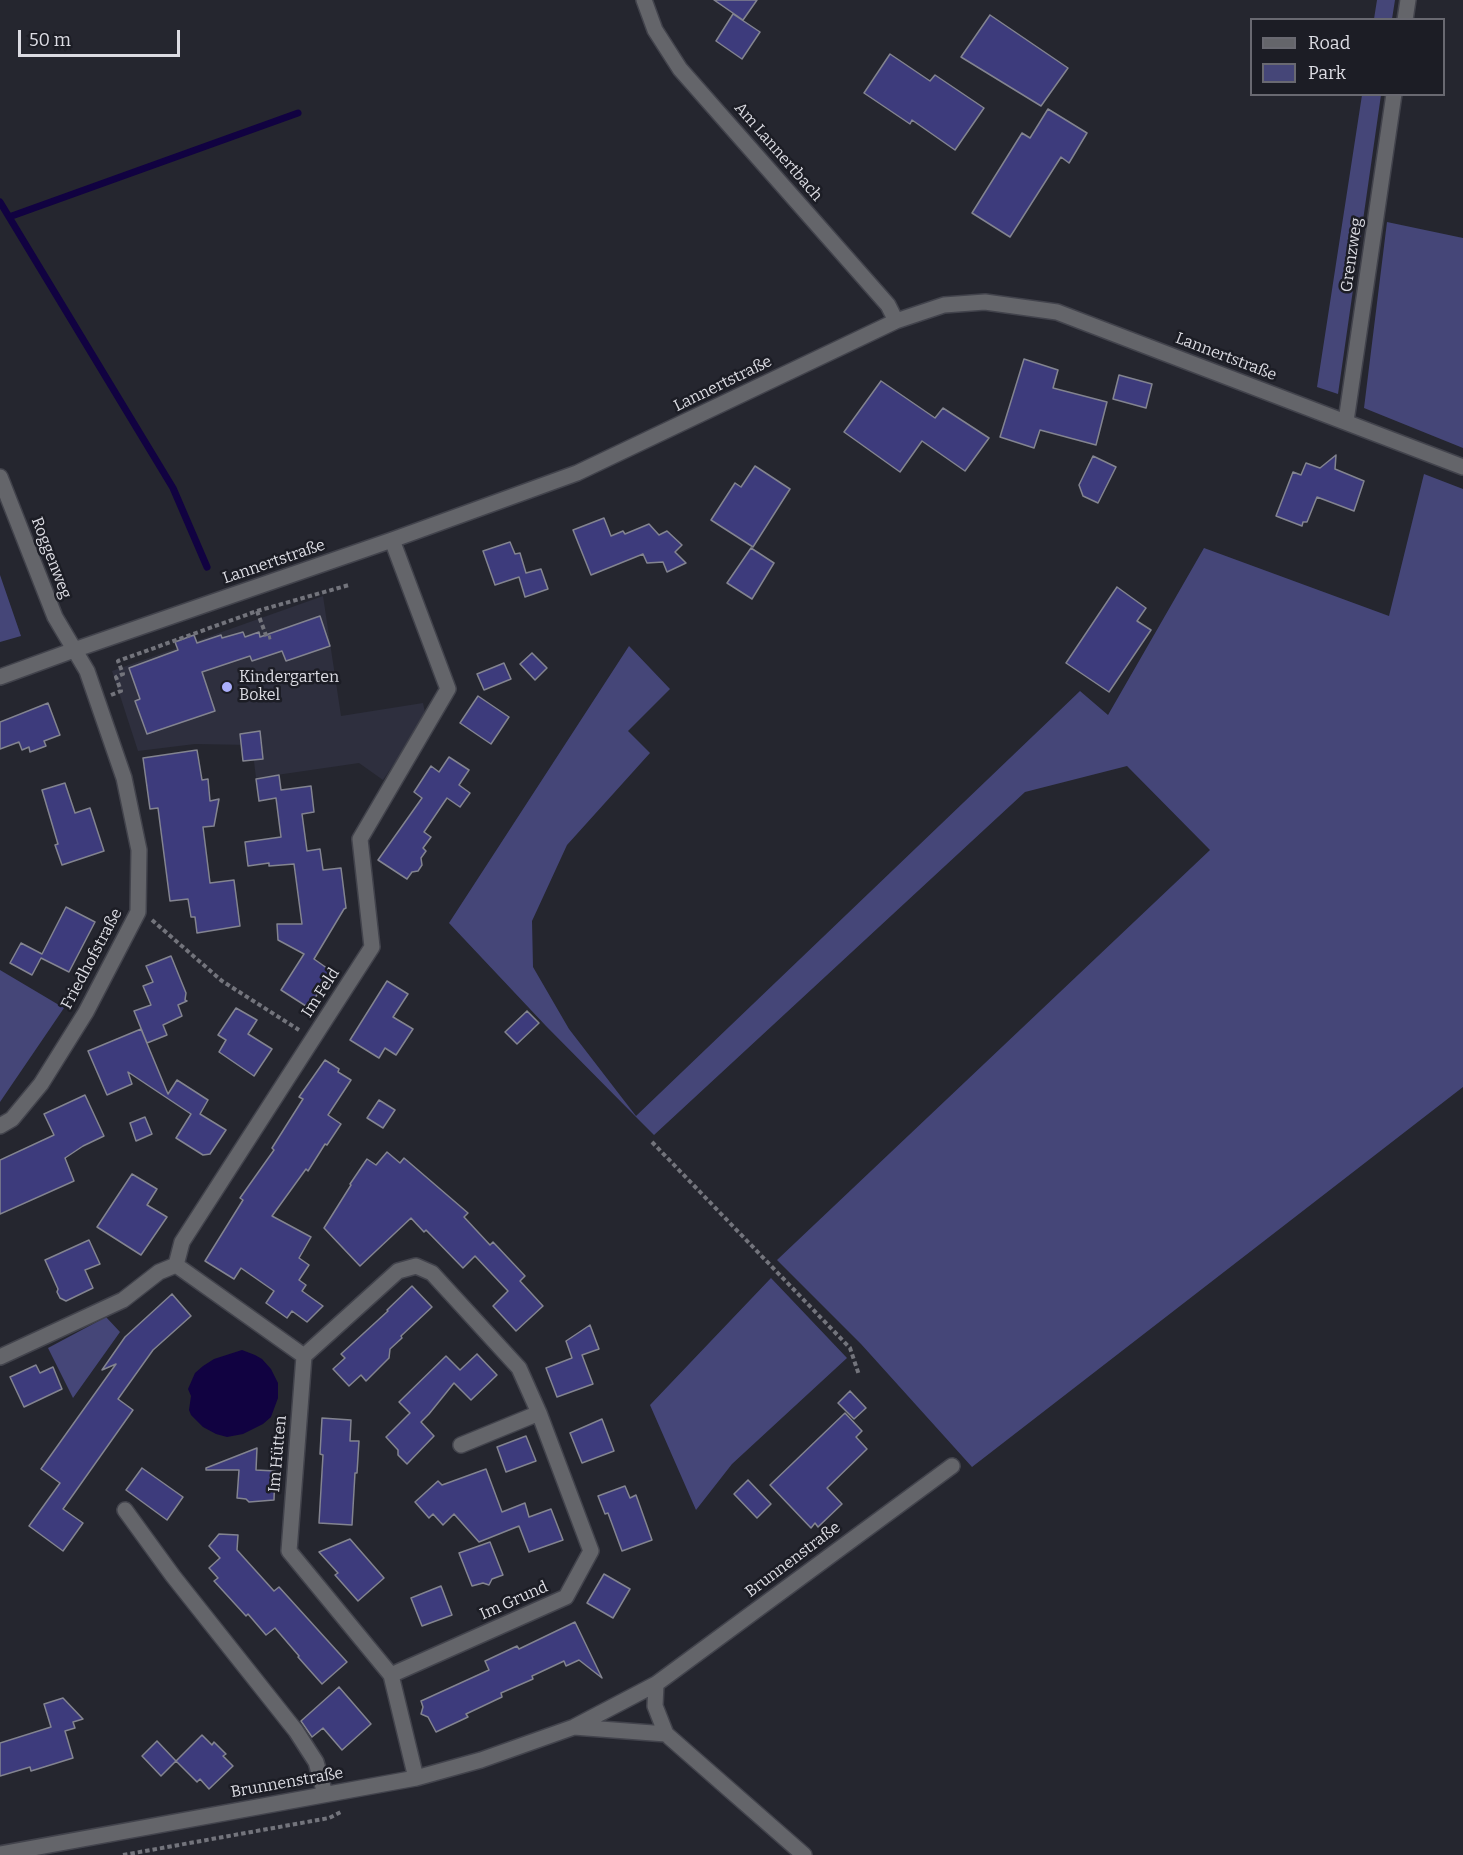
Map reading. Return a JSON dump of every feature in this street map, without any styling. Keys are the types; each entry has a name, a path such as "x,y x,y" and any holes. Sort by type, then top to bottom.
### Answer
{"street":[{"name":"Am Lannertbach","path":"644,0 655,30 680,69 888,305 896,321"},
{"path":"1405,18 1408,0"},
{"name":"Grenzweg","path":"1346,421 1394,96"},
{"name":"Lannertstraße","path":"0,677 577,473 896,321 944,305 986,302 1057,312 1463,467"},
{"name":"Roggenweg","path":"0,477 55,617 74,650"},
{"name":"Im Feld","path":"176,1265 182,1242 372,947 360,839 448,689 392,540"},
{"name":"Friedhofstraße","path":"0,1126 12,1119 41,1084 86,1012 138,912 139,850 124,778 87,671 74,650"},
{"path":"0,1357 123,1300 159,1272 176,1265 304,1356"},
{"name":"Im Grund","path":"304,1356 398,1271 416,1266 432,1273 519,1368 539,1413 591,1551 566,1597 391,1676"},
{"name":"Im Hütten","path":"304,1356 289,1551 391,1676"},
{"path":"461,1445 539,1413"},
{"name":"Brunnenstraße","path":"0,1854 416,1778 481,1760 574,1727 656,1684 952,1466"},
{"path":"125,1510 173,1576 296,1731 316,1762 325,1794"},
{"path":"391,1676 416,1778"},
{"path":"656,1684 655,1706 666,1734 804,1855"},
{"name":"Brunnenstraße","path":"574,1727 666,1734"}],"path":[{"path":"97,701 121,691 116,677 123,674 118,661 256,611 349,585"},
{"path":"256,611 267,638 271,637"},
{"path":"138,912 153,921 222,981 312,1038"},
{"path":"652,1142 849,1348 859,1375"}],"shaded area":[{"name":"Kindergarten Bokel","path":"323,596 341,716 423,703 426,717 383,780 359,763 256,778 252,745 195,744 138,751 112,671"},
{"path":"242,1350 262,1359 271,1369 278,1383 278,1398 271,1417 263,1424 243,1434 227,1437 203,1427 191,1415 189,1410 191,1396 188,1389 195,1373 203,1366 214,1359"}],"green space":[{"path":"1377,0 1395,0 1392,18 1374,18"},
{"path":"1362,96 1381,96 1338,394 1317,387"},
{"path":"1387,222 1463,238 1463,448 1364,408"},
{"path":"1424,474 1463,489 1463,1087 972,1467 861,1344 777,1260 1210,850 1127,766 1025,792 654,1135 546,1026 449,923 629,646 670,689 628,731 650,753 567,845 532,921 533,967 569,1029 636,1116 1080,691 1108,715 1204,548 1389,616"},
{"path":"0,575 21,636 0,642"},
{"path":"0,970 64,1008 0,1102"},
{"path":"771,1278 847,1358 732,1464 696,1510 650,1405"},
{"path":"106,1317 120,1332 73,1398 48,1348"}],"building":[{"path":"714,0 757,0 743,20"},
{"path":"733,14 760,32 742,59 716,41"},
{"path":"990,15 1068,68 1041,106 961,57"},
{"path":"890,54 930,81 935,75 984,108 955,150 912,120 910,124 864,93"},
{"path":"1048,109 1087,133 1069,163 1061,157 1010,237 972,213 1022,133 1030,138"},
{"path":"1024,359 1058,370 1053,388 1107,402 1096,445 1040,430 1034,448 1000,437"},
{"path":"1119,375 1152,384 1146,408 1113,399"},
{"path":"881,381 935,418 943,408 989,438 965,471 922,441 900,472 844,432"},
{"path":"1336,455 1335,469 1364,481 1354,511 1317,497 1307,522 1303,522 1302,526 1276,516 1293,472 1301,475 1306,463 1320,468"},
{"path":"1093,456 1116,467 1098,503 1083,496 1079,485"},
{"path":"755,466 790,489 753,547 711,520 735,483 741,487"},
{"path":"604,518 611,536 623,531 625,534 649,524 659,535 667,531 682,545 675,552 686,563 667,572 663,562 647,563 643,554 591,575 573,530"},
{"path":"510,542 515,554 520,553 526,573 541,569 548,589 525,597 519,577 495,585 483,551"},
{"path":"751,548 774,563 752,599 727,583"},
{"path":"1117,587 1146,608 1137,621 1151,630 1109,692 1066,663"},
{"path":"320,616 330,646 286,661 282,651 252,661 250,656 202,672 215,711 147,734 135,701 140,699 129,668 178,650 175,642 194,635 197,643 221,635 222,638 243,632 245,637 259,632 260,637"},
{"path":"532,653 547,668 535,680 520,664"},
{"path":"504,663 511,679 484,690 477,674"},
{"path":"478,696 509,717 491,744 460,723"},
{"path":"48,703 60,735 44,741 46,746 30,752 29,747 22,750 19,742 0,749 0,722"},
{"path":"260,731 263,759 243,761 240,734"},
{"path":"197,750 202,780 208,779 210,801 219,799 214,826 203,827 210,883 234,880 240,926 197,933 195,917 191,917 188,899 170,901 158,808 150,809 143,758"},
{"path":"449,757 469,770 459,785 470,793 460,807 447,798 424,832 431,837 423,848 426,851 421,858 422,865 407,879 378,860 422,798 414,792 431,766 439,772"},
{"path":"279,775 281,790 311,786 314,812 302,814 307,851 320,849 323,870 341,868 346,908 314,959 331,971 309,1008 281,990 304,954 278,940 277,924 302,924 294,864 269,866 269,863 248,866 245,842 281,837 276,798 259,801 256,779"},
{"path":"65,783 75,813 90,808 104,851 62,865 42,790"},
{"path":"66,907 95,922 69,972 41,958 32,975 10,963 21,943 42,954"},
{"path":"171,956 187,1001 178,1005 182,1016 163,1025 167,1035 147,1043 134,1011 151,1005 143,986 153,982 146,966"},
{"path":"387,981 408,994 393,1017 413,1029 396,1055 385,1048 379,1058 350,1040"},
{"path":"236,1008 257,1020 248,1034 272,1049 254,1076 219,1052 226,1040 218,1035"},
{"path":"527,1011 539,1023 517,1044 505,1032"},
{"path":"141,1029 168,1094 177,1080 208,1100 200,1114 226,1130 210,1154 203,1155 176,1138 191,1114 128,1072 132,1084 107,1095 88,1051"},
{"path":"325,1060 351,1080 328,1115 341,1124 308,1171 306,1169 272,1216 311,1237 299,1258 309,1265 299,1280 306,1285 302,1291 323,1306 307,1322 292,1311 287,1318 266,1303 274,1291 241,1268 234,1279 205,1261 243,1200 240,1198 274,1150 272,1148 303,1099 299,1097"},
{"path":"85,1095 104,1136 65,1158 74,1181 0,1214 0,1160 54,1135 44,1114"},
{"path":"379,1100 395,1110 383,1128 367,1118"},
{"path":"145,1117 152,1134 136,1141 130,1123"},
{"path":"387,1152 400,1163 404,1158 468,1213 464,1217 490,1245 493,1242 525,1276 520,1281 543,1306 516,1331 493,1306 508,1291 475,1256 463,1268 411,1218 360,1266 324,1228 367,1159 376,1165"},
{"path":"132,1174 157,1189 147,1205 167,1217 141,1255 97,1227"},
{"path":"89,1240 100,1264 85,1270 93,1288 66,1301 60,1298 45,1260"},
{"path":"412,1286 432,1307 401,1336 402,1338 390,1349 389,1358 366,1381 361,1375 349,1386 333,1369 345,1358 341,1354"},
{"path":"172,1294 191,1316 153,1350 118,1399 133,1410 63,1509 83,1523 63,1551 29,1526 60,1483 41,1469 116,1364 102,1370 125,1337"},
{"path":"590,1325 599,1349 582,1355 593,1384 557,1397 546,1368 572,1358 566,1341"},
{"path":"477,1354 497,1375 471,1400 454,1383 421,1422 434,1436 407,1464 386,1437 410,1413 399,1402 446,1356 460,1370"},
{"path":"36,1365 40,1373 53,1367 62,1389 24,1407 10,1377"},
{"path":"850,1391 866,1408 854,1419 838,1403"},
{"path":"845,1413 862,1431 856,1437 867,1449 827,1488 842,1504 818,1527 815,1523 811,1528 770,1485"},
{"path":"322,1418 351,1420 350,1441 359,1441 352,1525 319,1523 323,1455 320,1454"},
{"path":"602,1419 614,1451 582,1463 570,1433"},
{"path":"526,1436 536,1461 506,1472 497,1447"},
{"path":"257,1448 256,1470 275,1471 274,1500 249,1502 246,1499 237,1498 239,1470 206,1470 206,1468"},
{"path":"142,1468 183,1497 167,1520 126,1490"},
{"path":"486,1469 502,1512 525,1503 529,1517 551,1509 563,1540 529,1552 519,1526 479,1542 454,1514 443,1525 433,1514 429,1518 415,1502 438,1481 442,1485"},
{"path":"748,1480 771,1504 757,1518 734,1494"},
{"path":"625,1486 630,1498 636,1495 652,1540 622,1551 608,1513 605,1514 598,1496"},
{"path":"219,1534 238,1535 237,1550 274,1591 279,1587 347,1662 322,1684 275,1628 266,1635 214,1581 218,1578 209,1568 220,1558 209,1546"},
{"path":"350,1539 384,1578 358,1601 335,1575 338,1573 319,1552"},
{"path":"490,1542 503,1575 492,1579 489,1585 483,1583 472,1586 459,1553"},
{"path":"604,1574 630,1589 613,1618 587,1603"},
{"path":"441,1586 452,1615 422,1626 411,1598"},
{"path":"575,1622 602,1678 579,1660 566,1666 564,1661 532,1676 533,1679 501,1693 502,1697 466,1714 468,1717 436,1732 428,1717 421,1714 423,1707 421,1701 489,1670 485,1661 517,1646 519,1649"},
{"path":"339,1687 371,1724 342,1750 323,1728 312,1737 301,1721"},
{"path":"63,1698 83,1719 73,1722 75,1728 65,1731 73,1758 31,1771 30,1767 0,1776 0,1743 51,1727 44,1704"},
{"path":"202,1735 212,1745 214,1742 226,1754 223,1756 233,1766 209,1789 200,1779 197,1782 176,1761"},
{"path":"157,1741 176,1761 161,1776 142,1756"}],"waterway":[{"path":"9,217 298,113"},
{"path":"0,202 173,488 207,567"}],"place":[{"name":"Kindergarten Bokel","path":"227,687"}]}
